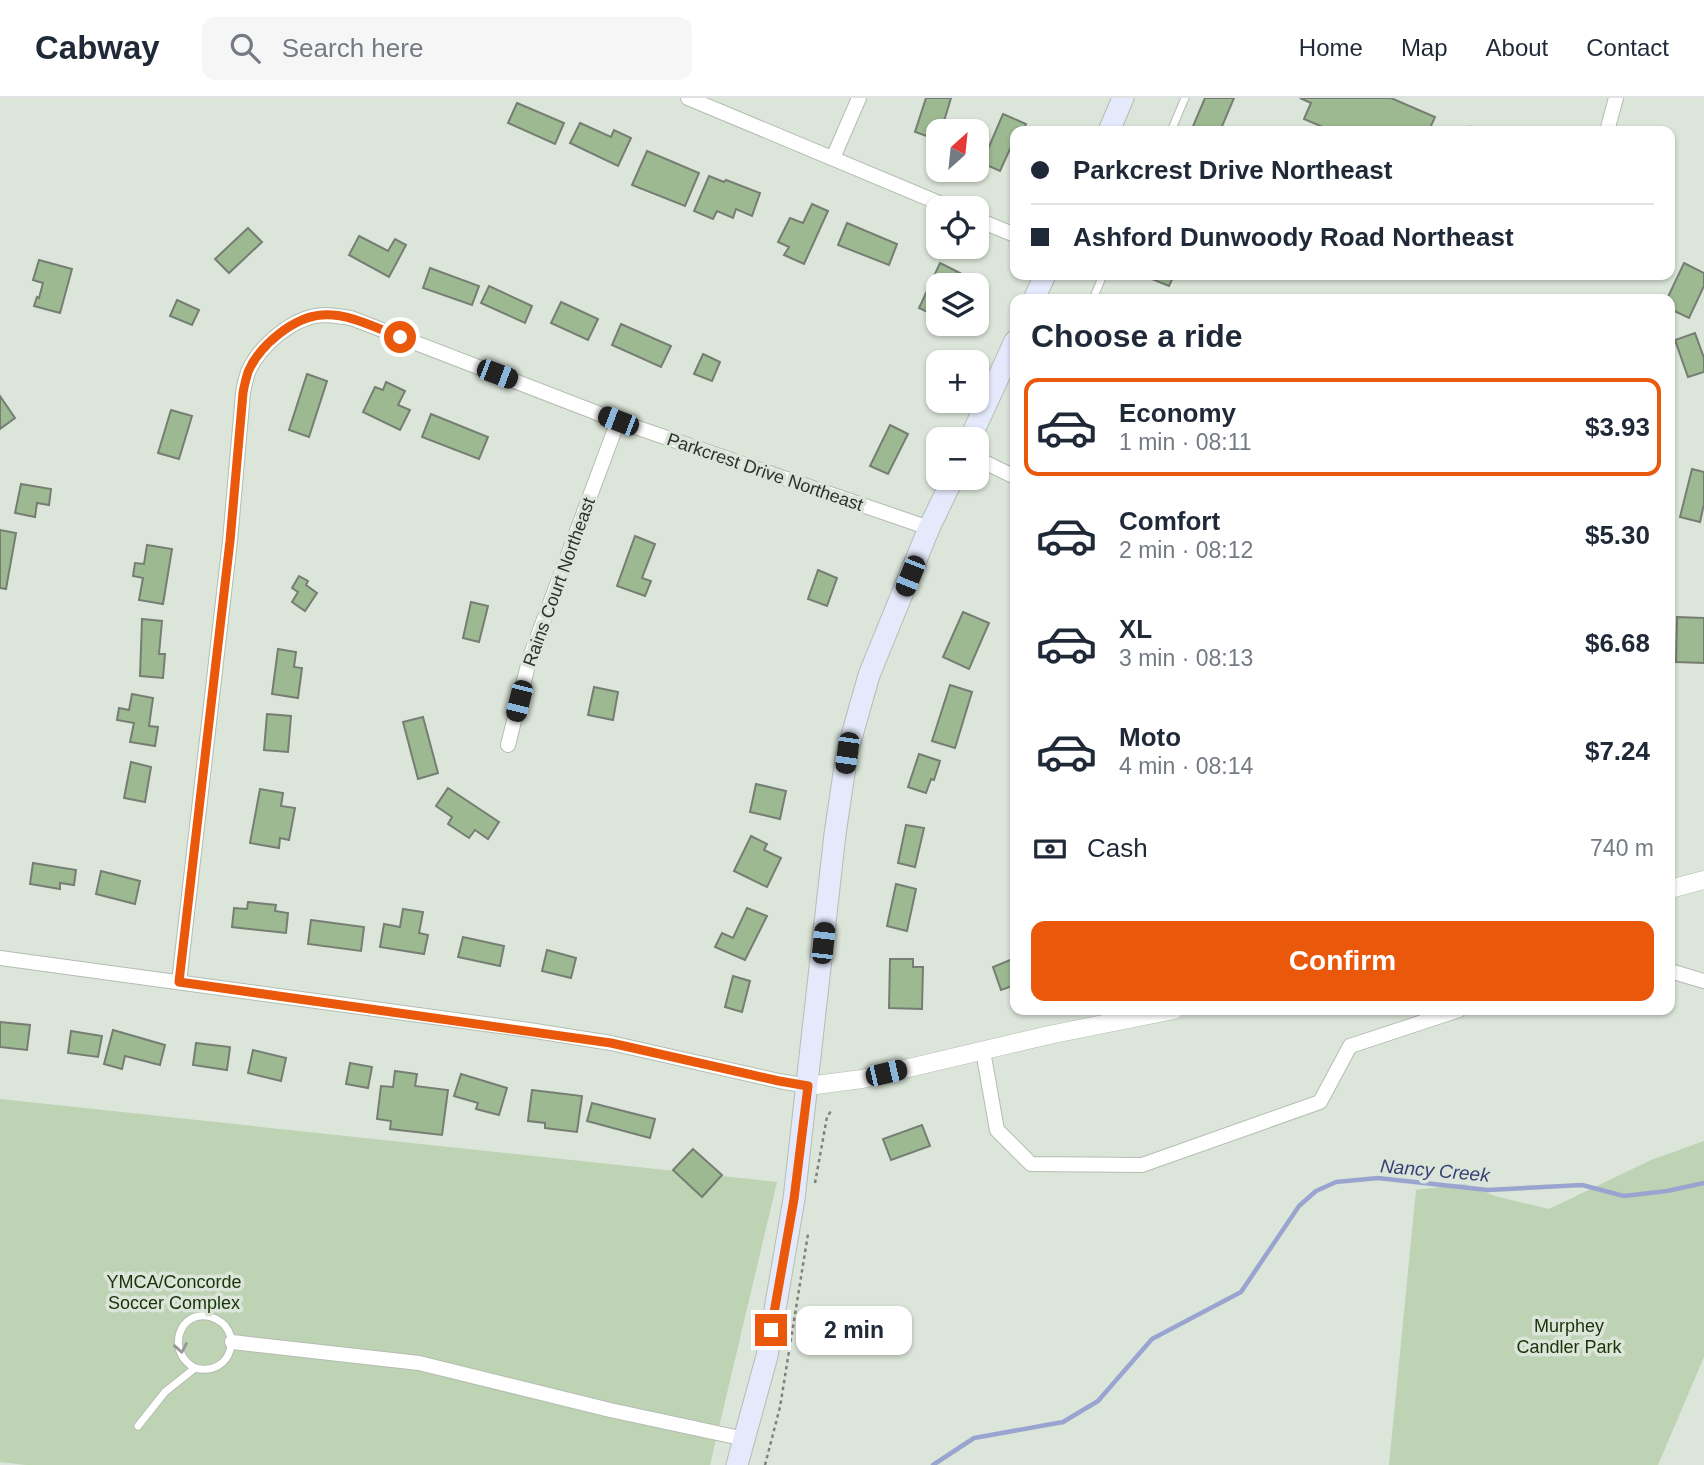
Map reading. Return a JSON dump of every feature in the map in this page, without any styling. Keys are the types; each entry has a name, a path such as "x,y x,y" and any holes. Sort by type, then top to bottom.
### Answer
{"main road":[{"path":"1111,126 1123,98"},
{"path":"976,427 1010,352"},
{"path":"737,1465 767,1356 794,1199 835,834 847,753 869,675 947,490"}],"street":[{"path":"688,98 926,197"},
{"path":"833,158 859,98"},
{"path":"1608,126 1616,98"},
{"path":"989,225 1010,234"},
{"name":"Parkcrest Drive Northeast","path":"179,982 230,541 243,393 249,370 264,349 282,332 302,320 323,315 351,318 618,421 929,528"},
{"name":"Rains Court Northeast","path":"508,745 530,657 618,421"},
{"path":"989,464 1010,475"},
{"path":"1675,888 1704,880"},
{"path":"0,958 611,1043 808,1086 862,1079 1126,1015"},
{"path":"1675,972 1704,981"},
{"path":"983,1051 998,1130 1031,1164 1142,1165 1320,1102 1350,1046 1444,1015"},
{"path":"232,1342 419,1363 745,1440"}],"lane":[{"path":"1173,126 1185,98"},
{"path":"199,1317 214,1318 226,1327 232,1342 228,1357 210,1370 195,1368 188,1365 179,1352 178,1337 186,1324 199,1317"},
{"path":"138,1426 165,1392 195,1368"}],"path":[{"path":"815,1186 827,1117 831,1111"},
{"path":"765,1465 780,1407 808,1231"}],"green space":[{"name":"YMCA/Concorde Soccer Complex","path":"0,1099 777,1182 710,1465 26,1465 0,1462"},
{"name":"Murphey Candler Park","path":"1704,1141 1704,1357 1658,1465 1389,1465 1416,1190 1464,1184 1498,1197 1549,1209 1651,1160"}],"building":[{"path":"926,98 951,98 945,119 926,119 926,136 915,132"},
{"path":"1205,98 1234,98 1222,126 1193,126"},
{"path":"1300,98 1391,98 1435,117 1431,126 1320,126 1304,119 1311,103"},
{"path":"517,103 564,123 555,144 508,123"},
{"path":"1003,114 1026,124 1010,126 1010,149 1000,171 989,166 989,147"},
{"path":"580,123 611,137 614,130 631,138 618,166 570,143"},
{"path":"647,151 699,173 685,206 632,185"},
{"path":"709,176 760,193 752,216 736,209 733,218 717,211 713,219 694,211"},
{"path":"812,204 828,211 804,264 784,255 789,247 778,242 790,218 803,223"},
{"path":"847,223 897,244 889,265 838,245"},
{"path":"248,228 262,242 229,273 215,259"},
{"path":"359,236 388,251 395,239 406,245 389,277 349,255"},
{"path":"39,260 72,269 60,313 34,306 43,283 33,280"},
{"path":"940,263 960,273 935,273"},
{"path":"1684,263 1704,273 1704,286 1689,318 1675,311 1675,294 1669,294"},
{"path":"430,268 479,286 472,305 423,288"},
{"path":"1154,280 1172,280 1169,286"},
{"path":"489,286 532,306 525,323 481,303"},
{"path":"926,293 926,311 919,308"},
{"path":"177,300 199,310 192,325 170,316"},
{"path":"561,302 598,319 588,340 551,323"},
{"path":"621,324 671,346 661,367 612,345"},
{"path":"1695,333 1704,358 1704,372 1688,377 1675,340"},
{"path":"703,354 720,362 712,381 694,374"},
{"path":"307,374 327,381 309,437 289,430"},
{"path":"386,382 405,391 398,405 410,410 400,430 363,412 375,387 383,390"},
{"path":"0,396 15,418 0,429"},
{"path":"171,410 192,416 179,459 158,453"},
{"path":"431,414 488,437 479,459 422,437"},
{"path":"890,425 908,434 888,474 870,466"},
{"path":"1692,469 1704,472 1704,504 1700,522 1680,517"},
{"path":"21,484 51,489 49,505 37,503 35,517 15,513"},
{"path":"0,530 16,533 6,589 0,588"},
{"path":"635,536 655,544 642,578 651,581 645,596 617,586"},
{"path":"147,545 172,549 163,604 139,600 143,578 133,576 135,563 144,564"},
{"path":"818,570 837,578 827,606 808,599"},
{"path":"299,576 308,581 306,585 317,593 305,611 292,602 298,592 292,588"},
{"path":"471,602 488,606 479,642 463,638"},
{"path":"963,612 989,623 969,669 943,657"},
{"path":"1677,617 1704,618 1704,663 1676,662"},
{"path":"142,619 162,621 159,654 165,654 163,678 140,676"},
{"path":"278,649 296,652 294,667 302,668 298,698 272,694"},
{"path":"950,685 972,692 955,748 932,741"},
{"path":"594,687 618,692 613,720 588,715"},
{"path":"132,694 153,698 149,726 158,727 155,746 130,742 134,723 117,720 119,708 129,710"},
{"path":"267,714 291,716 288,752 264,750"},
{"path":"423,717 438,773 418,779 403,722"},
{"path":"919,754 940,761 934,780 931,779 926,793 908,787"},
{"path":"131,762 151,767 145,802 124,798"},
{"path":"756,784 786,791 780,819 750,812"},
{"path":"448,788 499,822 488,839 475,830 469,838 448,824 452,817 436,806"},
{"path":"260,789 283,793 281,806 295,808 289,840 280,838 279,848 250,843"},
{"path":"906,825 924,828 915,867 898,863"},
{"path":"751,836 767,844 764,850 781,858 767,887 734,871"},
{"path":"33,863 76,870 74,885 60,883 60,889 30,884"},
{"path":"101,871 140,881 135,904 96,894"},
{"path":"896,884 916,889 907,931 887,926"},
{"path":"248,902 276,905 275,911 288,913 286,933 232,927 234,908 247,909"},
{"path":"747,908 767,916 745,960 715,947 722,933 733,938"},
{"path":"403,909 423,912 419,933 428,935 424,954 380,947 384,924 400,927"},
{"path":"311,920 364,927 361,951 308,944"},
{"path":"463,937 504,946 500,966 458,957"},
{"path":"547,950 576,958 571,978 542,971"},
{"path":"890,959 913,959 913,967 923,967 922,1009 889,1008"},
{"path":"1010,960 1010,987 1001,990 993,967"},
{"path":"733,976 750,981 742,1012 725,1007"},
{"path":"0,1022 30,1025 27,1050 0,1047"},
{"path":"113,1030 165,1045 160,1065 125,1056 122,1069 104,1064"},
{"path":"71,1031 102,1036 98,1057 68,1053"},
{"path":"196,1043 230,1047 227,1070 193,1065"},
{"path":"253,1050 286,1058 281,1081 248,1073"},
{"path":"350,1063 372,1067 368,1088 346,1084"},
{"path":"395,1071 417,1074 415,1086 448,1090 442,1135 390,1129 391,1121 377,1119 381,1086 393,1087"},
{"path":"461,1074 507,1088 499,1115 476,1109 478,1103 454,1096"},
{"path":"532,1090 582,1096 577,1132 545,1128 545,1123 528,1121"},
{"path":"592,1103 655,1119 650,1138 587,1121"},
{"path":"922,1125 930,1146 891,1160 883,1139"},
{"path":"693,1149 722,1175 702,1197 673,1170"}],"waterway":[{"name":"Nancy Creek","path":"933,1465 974,1438 1063,1422 1098,1401 1152,1339 1241,1292 1299,1206 1316,1191 1336,1182 1378,1178 1488,1190 1582,1185 1624,1196 1704,1183"}],"route":[{"path":"400,337 351,318 323,315 302,320 282,332 264,349 249,370 243,393 230,541 179,982 611,1043 808,1086 794,1199 771,1330"}]}
